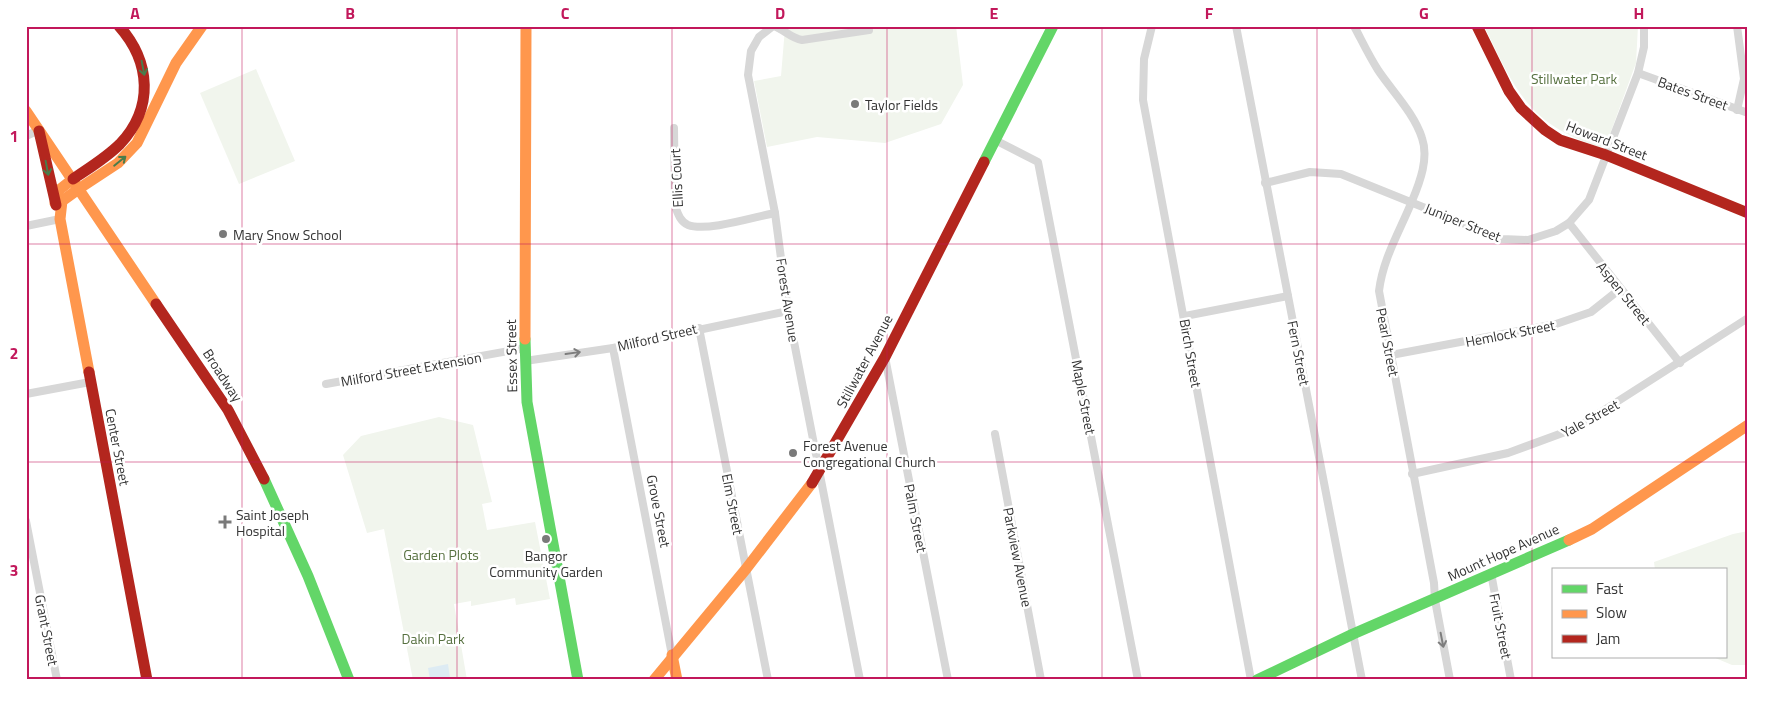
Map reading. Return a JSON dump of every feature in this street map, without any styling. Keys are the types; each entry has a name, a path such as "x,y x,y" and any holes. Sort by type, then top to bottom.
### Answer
{"main road":[{"path":"76,184 125,139 136,122 142,106 145,83 142,64 134,44 119,26"},
{"path":"56,205 57,192 118,163 137,143 176,63 202,26"},
{"name":"Essex Street","path":"526,26 525,360 527,402 578,680"},
{"name":"Stillwater Avenue","path":"654,680 672,655 746,568 820,472 885,357 1053,26"},
{"name":"Howard Street","path":"1477,26 1509,91 1533,120 1560,140 1606,155 1748,213"},
{"name":"Broadway","path":"26,111 222,402 253,454 313,588 349,680"},
{"name":"Center Street","path":"39,130 60,219 147,680"},
{"name":"Center Street","path":"60,219 62,201 76,184"},
{"name":"Mount Hope Avenue","path":"1257,680 1353,634 1435,600 1592,528 1748,425"},
{"name":"Grove Street","path":"672,655 677,680"}],"street":[{"name":"Forest Avenue","path":"860,680 788,310 775,213 748,75 751,51 759,37 773,26 781,29 792,38 802,40 869,30"},
{"name":"Birch Street","path":"1152,26 1144,58 1143,100 1185,316 1251,680"},
{"name":"Fern Street","path":"1236,26 1362,680"},
{"name":"Pearl Street","path":"1354,26 1378,69 1422,138 1424,156 1421,176 1412,202 1381,272 1379,290 1380,308 1391,355 1434,583 1435,600 1450,680"},
{"name":"Juniper Street","path":"1265,182 1310,172 1341,174 1508,240 1540,238 1569,223 1589,200 1638,73 1644,47 1644,26"},
{"path":"1736,26 1744,79 1737,110"},
{"name":"Bates Street","path":"1638,73 1748,113"},
{"name":"Ellis Court","path":"674,128 675,206 679,217 687,224 700,227 775,213"},
{"path":"26,136 39,130"},
{"name":"Maple Street","path":"995,140 1038,162 1138,680"},
{"path":"26,226 60,219"},
{"name":"Aspen Street","path":"1569,223 1680,363"},
{"name":"Hemlock Street","path":"1391,355 1556,324 1591,312 1620,289"},
{"path":"1185,316 1288,296"},
{"name":"Milford Street","path":"525,360 613,348 788,310"},
{"name":"Yale Street","path":"1412,474 1508,453 1553,438 1598,416 1748,318"},
{"name":"Elm Street","path":"699,328 768,680"},
{"name":"Milford Street Extension","path":"326,384 525,348"},
{"name":"Grove Street","path":"613,348 672,655"},
{"name":"Palm Street","path":"885,357 948,680"},
{"path":"26,394 90,382"},
{"name":"Parkview Avenue","path":"995,434 1041,680"},
{"name":"Grant Street","path":"26,521 57,680"},
{"name":"Fruit Street","path":"1491,573 1511,680"}],"green space":[{"name":"Taylor Fields","path":"797,26 956,26 963,85 941,124 885,143 817,137 767,147 754,81 781,76 785,28"},
{"name":"Stillwater Park","path":"1484,26 1638,26 1636,63 1606,145 1600,147 1576,138 1556,128 1540,116 1515,86"},
{"path":"256,69 295,161 239,184 200,93"},
{"name":"Garden Plots","path":"439,417 473,425 492,502 482,504 487,530 535,522 550,599 516,605 515,598 471,606 471,601 454,604 467,680 413,680 384,529 367,533 343,455 361,436"},
{"path":"1748,531 1748,665 1732,665 1715,658 1726,658 1726,568 1655,568 1654,562 1733,534"}],"shaded area":[{"path":"448,664 450,678 430,680 428,668"}],"traffic: fast":[{"path":"984,162 1053,26"},
{"path":"525,339 527,402 578,680"},
{"path":"264,479 308,576 349,680"},
{"path":"1257,680 1353,634 1569,540"}],"traffic: slow":[{"path":"80,188 118,163 137,143 176,63 202,26"},
{"path":"525,339 526,26"},
{"path":"26,111 156,304"},
{"path":"55,203 59,190 73,179"},
{"path":"80,188 62,201 60,219 89,372"},
{"path":"1569,540 1592,529 1748,425"},
{"path":"654,680 746,569 812,483"},
{"path":"672,655 677,680"}],"traffic: jam":[{"path":"73,179 120,144 131,130 139,115 143,100 142,70 130,40 119,26"},
{"path":"1477,26 1509,91 1521,108 1545,130 1560,140 1606,155 1748,213"},
{"path":"39,131 56,205"},
{"path":"812,483 885,357 984,162"},
{"path":"156,304 228,410 264,479"},
{"path":"89,372 147,680"}],"place":[{"name":"Taylor Fields","path":"855,104"},
{"name":"Mary Snow School","path":"223,234"},
{"name":"Forest Avenue Congregational Church","path":"793,453"},
{"name":"Saint Joseph Hospital","path":"225,522"},
{"name":"Bangor Community Garden","path":"546,539"}],"park label":[{"name":"Dakin Park","path":"433,638"}]}
